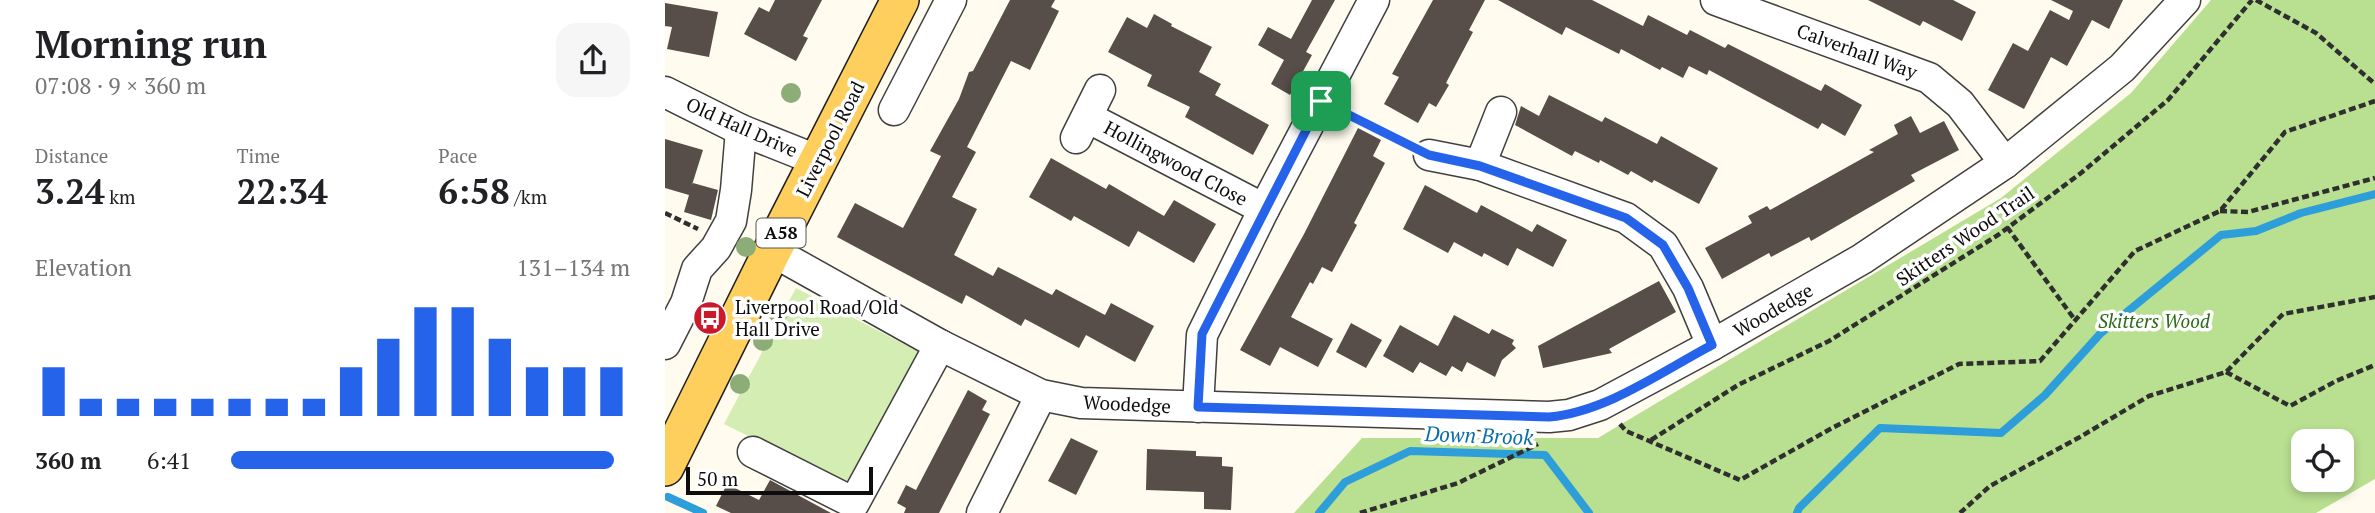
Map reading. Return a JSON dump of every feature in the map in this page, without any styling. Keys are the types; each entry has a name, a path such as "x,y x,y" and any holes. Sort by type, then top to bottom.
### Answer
{"main road":[{"name":"Liverpool Road","path":"665,467 901,0"}],"street":[{"path":"894,110 951,0"},
{"path":"1198,407 1202,334 1264,209 1374,0"},
{"name":"Calverhall Way","path":"1716,0 1929,78 1960,104 2005,163"},
{"name":"Woodedge","path":"772,251 940,345 1041,395 1081,402 1198,407 1549,417 1569,415 1600,405 1863,259 2005,163 2122,68 2185,0"},
{"name":"Old Hall Drive","path":"665,92 741,130 819,161"},
{"path":"1480,166 1501,112"},
{"name":"Hollingwood Close","path":"1088,115 1264,209"},
{"path":"665,344 687,303 697,269 716,248 731,221 741,130"},
{"path":"1429,155 1480,166 1626,218 1663,245 1688,288 1712,345"},
{"path":"753,452 854,503 940,345"},
{"path":"982,513 1041,395"}],"path":[{"path":"2254,0 2316,33 2375,85"},
{"name":"Skitters Wood Trail","path":"1650,441 1738,385 1829,341 1914,289 2007,227 2081,173 2168,100 2254,0"},
{"path":"1321,101 1429,155"},
{"path":"1600,405 1626,430 1740,480 1832,428 1959,364 2040,361 2135,251 2220,211 2285,132 2375,102"},
{"path":"2220,211 2248,212 2375,178"},
{"path":"665,214 721,240"},
{"path":"2007,227 2075,320"},
{"path":"1960,513 1990,486 2149,396 2226,372 2283,314 2375,297"},
{"path":"2226,372 2290,406 2375,365"},
{"path":"1360,513 1458,483 1543,440"}],"green space":[{"name":"Skitters Wood","path":"2211,0 2375,0 2375,479 2354,491 2354,429 2291,429 2291,492 2352,492 2316,513 1294,513 1362,438 1598,438 2001,198 2131,93"},
{"path":"796,288 921,353 849,486 724,424"}],"building":[{"path":"775,0 822,0 803,36 808,38 796,61 744,34 759,7 769,12"},
{"path":"1010,0 1055,0 1051,7 1059,11 1030,70 1011,61 967,147 976,152 952,197 977,209 954,255 993,276 998,267 1052,295 1056,289 1105,315 1111,303 1154,326 1135,362 1086,335 1079,348 1025,319 1021,326 966,295 962,304 837,237 855,203 903,228 941,156 930,151 959,99 969,72 973,71"},
{"path":"1312,0 1335,0 1306,52 1312,55 1290,95 1271,84 1284,60 1258,45 1268,27 1291,39"},
{"path":"1433,0 1485,0 1469,30 1473,32 1446,83 1449,85 1436,107 1429,103 1418,123 1384,104 1399,77 1392,74"},
{"path":"1498,0 1592,0 1643,26 1648,15 1687,35 1690,30 1725,48 1728,44 1821,91 1825,84 1862,105 1845,136 1822,123 1818,129 1709,70 1707,75 1689,66 1683,78 1662,67 1660,70 1621,49 1619,54 1566,27 1562,35"},
{"path":"1868,0 1953,0 1976,12 1962,41 1923,21 1920,26"},
{"path":"2051,0 2123,0 2109,29 2092,20 2067,66 2051,57 2024,109 1988,90 2013,43 2028,51 2050,10 2069,20 2073,11"},
{"path":"665,3 718,12 709,57 667,49 672,27 665,26"},
{"path":"1154,14 1212,47 1199,72 1221,84 1215,95 1269,125 1253,155 1185,117 1190,107 1147,86 1152,75 1108,52 1127,17 1147,28"},
{"path":"1549,95 1602,122 1605,117 1657,144 1661,136 1718,168 1699,204 1631,171 1628,175 1600,160 1599,163 1575,151 1572,156 1515,125 1521,106 1539,116"},
{"path":"1911,116 1920,133 1944,121 1959,150 1911,175 1915,181 1811,241 1809,237 1771,257 1769,253 1722,279 1705,248 1752,223 1748,216 1767,206 1770,210 1874,152 1869,150 1898,134 1894,125"},
{"path":"1358,128 1381,140 1373,156 1385,163 1332,272 1322,267 1313,284 1310,282 1291,317 1333,339 1318,367 1280,347 1270,366 1240,350"},
{"path":"665,139 703,150 692,185 693,183 718,190 711,220 684,212 689,195 665,188"},
{"path":"1051,158 1106,189 1109,184 1164,216 1174,200 1216,224 1194,263 1138,231 1129,247 1074,216 1071,221 1029,197"},
{"path":"1425,185 1477,213 1481,205 1532,232 1537,224 1567,240 1553,267 1517,248 1508,266 1484,253 1482,257 1454,242 1448,253 1403,229"},
{"path":"1659,281 1676,312 1609,349 1612,353 1543,368 1538,346"},
{"path":"1454,315 1489,334 1492,329 1514,340 1512,344 1516,348 1502,360 1495,377 1467,362 1462,372 1452,366 1446,376 1420,362 1413,373 1383,356 1400,325 1438,346"},
{"path":"1351,323 1382,340 1366,368 1336,352"},
{"path":"968,390 987,401 982,410 990,414 939,513 904,513 906,508 897,503 906,485 916,490"},
{"path":"1071,438 1098,451 1076,495 1048,481"},
{"path":"1147,449 1196,451 1196,456 1222,457 1222,466 1233,467 1231,510 1204,509 1204,492 1146,490"},
{"path":"770,480 831,513 731,513 716,506 727,484 759,500"}],"waterway":[{"path":"1797,513 1880,428 2001,433 2045,395 2100,334 2221,235 2256,231 2301,213 2375,194"},
{"name":"Down Brook","path":"1319,513 1345,482 1410,451 1545,455 1589,513"},
{"name":"Down Brook","path":"668,497 703,513"}],"place":[{"name":"Liverpool Road/Old Hall Drive","path":"710,318"}],"route":[{"path":"1321,101 1429,155 1480,166 1626,218 1663,245 1688,288 1712,345 1600,405 1569,415 1549,417 1198,407 1202,334 1321,101"}]}
